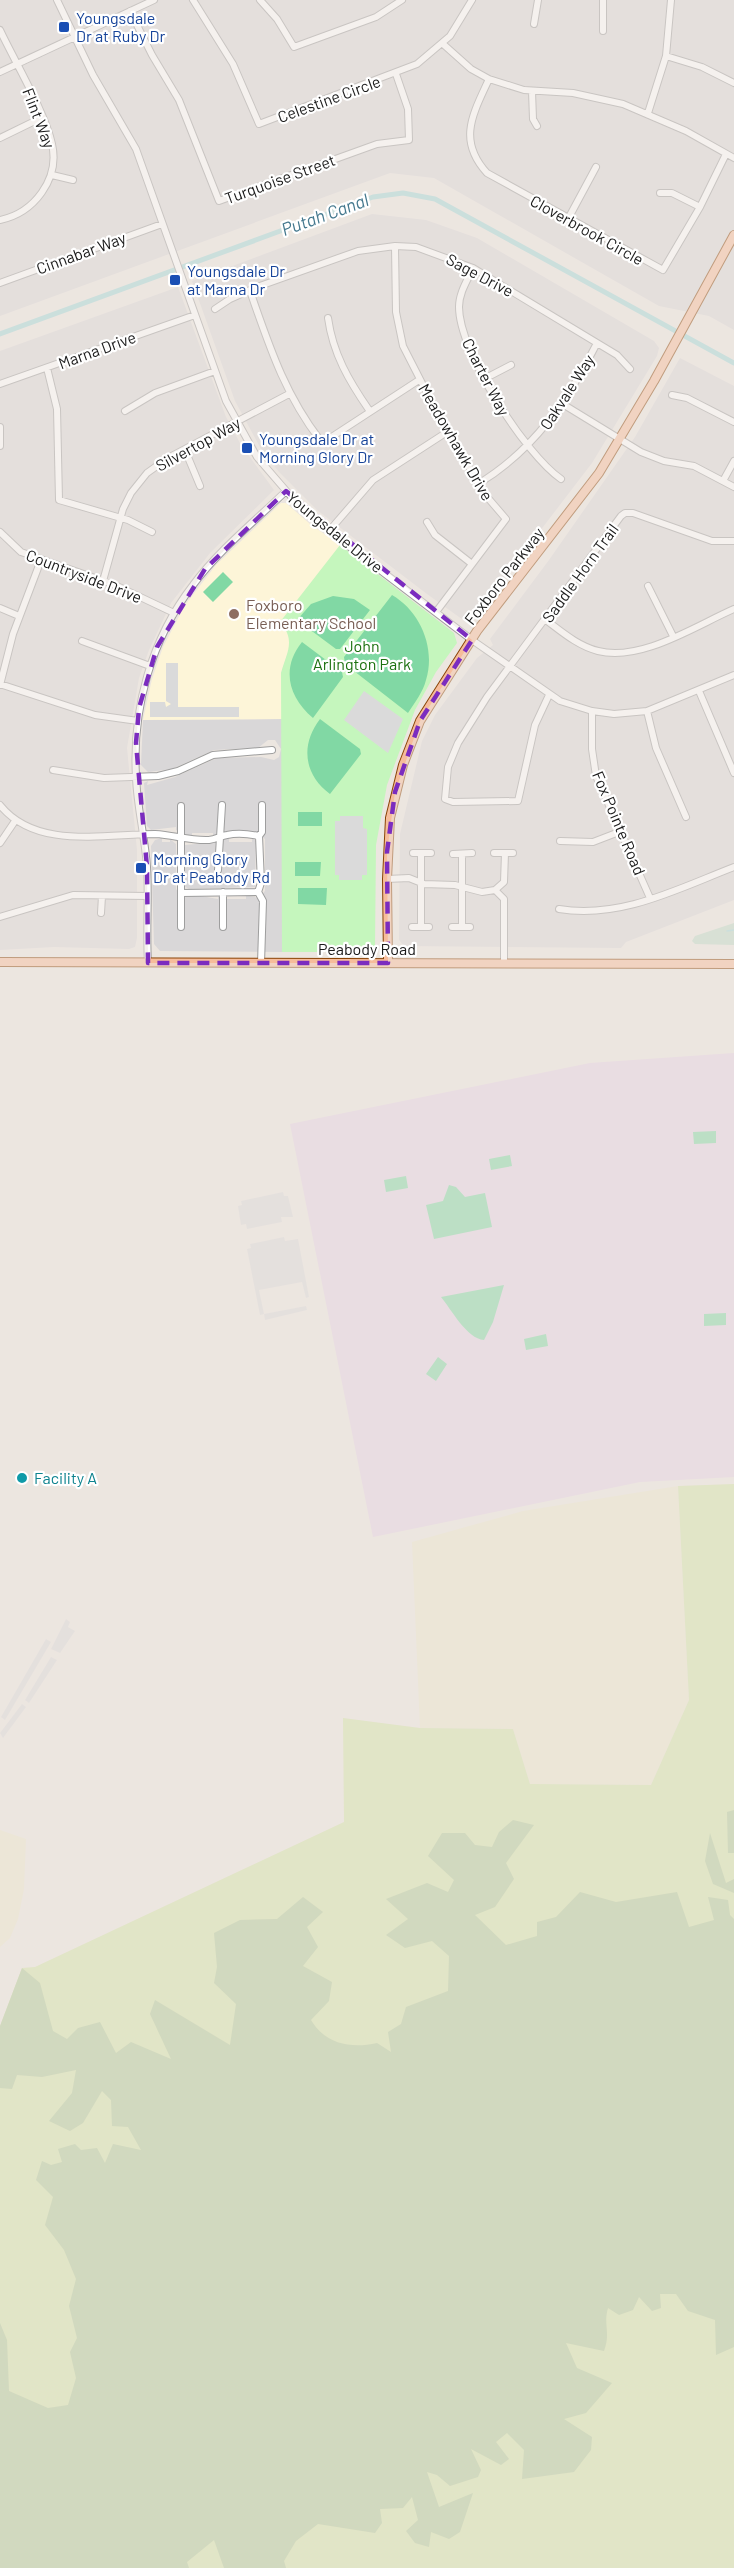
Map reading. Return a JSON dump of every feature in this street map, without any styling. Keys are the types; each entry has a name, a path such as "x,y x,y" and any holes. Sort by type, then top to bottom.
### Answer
{"main road":[{"name":"Foxboro Parkway","path":"388,963 387,879 390,818 407,753 420,721 472,640 568,515 620,439 734,235"},
{"name":"Peabody Road","path":"0,962 734,964"}],"street":[{"name":"Youngsdale Drive","path":"57,0 93,75 132,141 215,371 237,423 257,457 286,492 329,531 472,640 549,695 592,711 614,714 647,711 734,675"},
{"path":"0,72 154,0"},
{"name":"Celestine Circle","path":"192,0 233,64 259,124 396,74 417,64 443,44 462,20 472,0"},
{"path":"260,0 277,19 294,47 376,17 402,0"},
{"path":"534,24 538,0"},
{"path":"603,0 603,31"},
{"path":"648,113 666,56 671,0"},
{"name":"Turquoise Street","path":"130,11 152,55 180,100 219,201 368,147 409,140 409,115 396,74"},
{"name":"Flint Way","path":"0,30 52,144 52,175"},
{"path":"443,44 471,69 489,80 532,91 587,95 648,113 734,158"},
{"path":"666,56 702,67 734,83"},
{"name":"Cloverbrook Circle","path":"489,80 470,125 471,147 474,157 494,179 663,270 700,207 726,154"},
{"path":"532,91 533,119 537,126"},
{"path":"0,138 41,118"},
{"path":"568,219 596,167"},
{"path":"0,220 15,215 35,201 52,175 73,180"},
{"path":"660,193 672,193 700,207"},
{"name":"Cinnabar Way","path":"0,283 162,224"},
{"name":"Sage Drive","path":"215,309 250,291 358,251 395,246 429,250 473,268 617,355 630,369"},
{"name":"Meadowhawk Drive","path":"395,246 394,293 398,330 419,380 447,432 478,484 492,504 504,514 506,521 435,612"},
{"name":"Charter Way","path":"473,268 460,296 460,318 465,338 510,425 526,447 561,479"},
{"path":"250,291 289,394 314,432 323,441 419,380"},
{"name":"Marna Drive","path":"0,384 195,315"},
{"path":"327,318 334,348 346,376 369,410"},
{"name":"Oakvale Way","path":"478,484 526,447 548,426 597,343"},
{"path":"486,378 511,365"},
{"path":"47,368 57,409 59,500 121,518 146,527 152,532"},
{"path":"125,411 155,393 215,371"},
{"name":"Silvertop Way","path":"103,580 121,518 131,493 147,473 184,450 289,394"},
{"path":"672,396 687,398 734,422"},
{"path":"561,403 653,457 693,466 734,487"},
{"path":"0,427 0,446"},
{"path":"329,531 373,480 447,432"},
{"path":"184,450 200,486"},
{"path":"723,481 734,461"},
{"path":"148,963 147,896 136,777 138,721 150,666 174,613 214,559 286,492"},
{"name":"Saddle Horn Trail","path":"549,695 532,737 519,800 509,802 448,801 444,789 451,755 471,721 625,513 633,513 712,541 734,541"},
{"path":"427,522 435,535 472,564"},
{"name":"Countryside Drive","path":"0,532 13,547 41,560 103,580 174,613"},
{"path":"41,560 19,616 0,684 95,715 138,721"},
{"path":"648,586 673,636"},
{"path":"0,608 19,616"},
{"path":"546,620 578,643 607,653 638,651 734,609"},
{"path":"81,642 150,666"},
{"path":"699,691 734,773"},
{"name":"Fox Pointe Road","path":"592,711 592,749 596,776 650,898"},
{"path":"647,711 656,748 686,817"},
{"path":"53,770 104,778 169,774 213,755 272,750"},
{"path":"0,805 15,821 36,831 52,833 112,837 173,835 180,838 212,840 226,835 259,836"},
{"path":"218,870 222,805"},
{"path":"261,963 263,901 258,892 261,883 259,836 262,832 262,805"},
{"path":"181,806 181,927"},
{"path":"0,843 15,821"},
{"path":"560,841 593,842 620,832"},
{"path":"413,853 431,853"},
{"path":"421,853 421,927"},
{"path":"494,853 513,853"},
{"path":"387,879 409,878 421,883 462,887 482,892 495,890 504,882 504,853"},
{"path":"453,854 472,854"},
{"path":"462,854 462,927"},
{"path":"559,909 606,911 650,898 734,867"},
{"path":"495,890 504,899 504,964"},
{"path":"223,892 223,927"},
{"path":"181,893 258,892"},
{"path":"101,914 102,896"},
{"path":"0,918 63,897 147,896"},
{"path":"412,927 429,927"},
{"path":"452,927 470,927"}],"highlighted area":[{"path":"286,491 472,640 420,721 395,792 387,852 388,963 148,963 147,867 136,743 139,708 157,647 205,569"}],"shaded area":[{"path":"0,0 734,0 734,330 709,316 659,306 434,178 390,173 0,316"},
{"path":"372,214 426,220 477,238 654,341 659,348 657,356 592,463 471,621 466,622 427,594 317,510 279,472 261,449 235,401 192,281"},
{"path":"178,287 226,417 241,445 274,490 210,553 171,603 139,678 127,748 137,850 137,938 135,947 129,949 54,947 0,950 0,351"},
{"path":"680,358 734,386 734,900 626,942 621,948 404,946 399,940 400,834 422,741 435,715 477,658 493,645 490,639 549,560 635,437"},
{"name":"Foxboro Elementary School","path":"281,503 286,503 310,524 340,545 288,631 290,646 281,673 283,719 143,720 152,679 163,647 185,605 216,565"},
{"path":"166,663 178,663 178,707 239,707 239,717 150,717 150,702 165,702 166,707 171,704 166,701"},
{"path":"364,691 403,719 388,753 344,720"},
{"path":"283,719 282,952 160,951 154,944 151,846 155,840 162,838 162,842 170,842 170,839 176,844 176,889 182,898 195,895 218,899 218,896 226,895 227,899 246,899 246,895 258,898 265,891 265,839 257,832 227,832 213,837 213,833 192,833 192,837 176,830 176,827 151,830 147,826 144,783 148,781 147,785 175,777 217,758 261,757 274,760 279,757 281,749 275,740 268,740 258,748 214,750 172,769 148,772 141,765 143,720"},
{"path":"340,816 363,816 363,828 367,829 367,875 362,875 362,880 339,880 339,875 335,875 335,821 340,821"},
{"path":"229,838 229,842 252,842 252,838 256,841 255,887 189,889 184,886 182,863 185,845 216,842"},
{"path":"734,1053 734,1477 640,1482 373,1537 290,1124 590,1063"},
{"path":"283,1192 284,1196 288,1196 293,1217 281,1217 282,1222 247,1229 246,1224 241,1225 238,1206 242,1205 241,1201"},
{"path":"284,1237 285,1241 298,1239 309,1297 306,1298 302,1282 259,1290 264,1314 260,1315 247,1249 251,1248 250,1244"},
{"path":"306,1306 307,1310 265,1320 264,1314"},
{"path":"678,1486 689,1700 651,1785 530,1784 513,1729 420,1728 412,1542 523,1511"},
{"path":"66,1619 70,1622 68,1627 75,1631 60,1653 51,1649"},
{"path":"46,1639 51,1642 5,1720 1,1717"},
{"path":"51,1657 57,1660 29,1703 25,1700"},
{"path":"22,1704 26,1707 3,1738 0,1733"},
{"path":"0,1830 26,1839 24,1889 18,1919 10,1938 0,1947"}],"green space":[{"name":"John Arlington Park","path":"340,545 454,633 457,643 436,672 415,710 387,785 376,845 375,946 368,952 282,952 281,673 289,641 285,628 280,622"},
{"path":"223,572 233,582 213,602 203,592"},
{"path":"392,595 402,602 418,620 429,655 425,684 408,713 345,664 344,657"},
{"path":"333,596 354,599 370,610 340,649 336,649 297,620 311,604"},
{"path":"302,642 342,672 343,677 313,718 298,701 290,682 291,662"},
{"path":"320,719 360,749 361,754 330,794 315,778 308,759 309,739"},
{"path":"298,812 322,812 322,826 298,826"},
{"path":"295,862 321,862 320,876 295,876"},
{"path":"298,888 327,888 326,905 298,904"},
{"path":"734,923 734,945 695,944 692,941 695,936"},
{"path":"716,1131 716,1143 694,1144 693,1132"},
{"path":"510,1155 512,1166 491,1170 489,1159"},
{"path":"406,1176 408,1188 386,1192 384,1180"},
{"path":"449,1185 456,1187 465,1197 485,1193 492,1227 434,1239 426,1205 443,1201"},
{"path":"504,1285 493,1322 484,1340 472,1335 460,1323 441,1297"},
{"path":"726,1313 726,1325 704,1326 704,1314"},
{"path":"546,1334 548,1346 526,1350 524,1339"},
{"path":"438,1357 447,1364 436,1381 426,1374"},
{"path":"734,1484 734,2568 0,2568 0,2026 22,1968 35,1967 344,1822 343,1718 420,1728 513,1729 530,1784 651,1785 689,1700 678,1486"},
{"path":"734,1810 734,1853 728,1853 727,1812"},
{"path":"513,1820 534,1825 506,1863 514,1879 495,1907 475,1915 506,1945 537,1936 537,1922 556,1917 580,1892 616,1902 677,1892 689,1927 714,1920 708,1897 728,1900 730,1915 734,1919 734,2347 716,2355 715,2320 688,2311 676,2294 660,2294 661,2308 652,2311 639,2297 633,2310 619,2315 608,2308 607,2339 604,2351 566,2343 577,2368 612,2383 586,2413 564,2419 592,2437 591,2450 574,2472 522,2479 524,2450 507,2433 496,2442 509,2459 501,2465 471,2449 481,2470 478,2477 450,2486 437,2475 427,2472 439,2507 473,2493 460,2532 449,2539 431,2532 429,2547 415,2543 406,2531 418,2520 412,2497 403,2508 380,2509 382,2523 375,2533 318,2524 296,2541 284,2561 286,2568 224,2568 214,2540 187,2562 189,2568 0,2568 0,2323 7,2340 9,2391 48,2408 68,2405 76,2378 70,2352 77,2338 69,2306 76,2279 64,2250 45,2225 53,2197 36,2180 42,2161 51,2165 62,2162 58,2149 75,2144 81,2150 97,2148 105,2163 113,2144 141,2150 128,2127 112,2126 111,2100 102,2091 83,2123 70,2131 49,2121 72,2093 76,2070 42,2077 17,2075 12,2089 0,2088 0,2026 22,1968 40,1983 53,2031 67,2039 78,2028 100,2022 116,2053 131,2042 171,2059 150,2014 155,2000 230,2045 236,2004 214,1983 217,1967 214,1933 240,1920 277,1919 303,1897 323,1912 307,1927 318,1947 303,1966 332,1982 329,2001 311,2020 324,2035 340,2043 367,2045 377,2043 391,2052 388,2032 401,2024 406,2007 448,1991 449,1956 432,1941 405,1948 386,1935 408,1919 386,1899 427,1883 448,1892 454,1880 428,1856 442,1833 465,1833 475,1845 492,1847 499,1832"},
{"path":"710,1833 726,1883 734,1879 734,1893 713,1884 705,1861"}],"waterway":[{"name":"Putah Canal","path":"0,334 373,197 403,193 435,199 734,363"},
{"path":"727,931 734,930"}],"place":[{"name":"Youngsdale Dr at Ruby Dr","path":"64,27"},
{"name":"Youngsdale Dr at Marna Dr","path":"175,280"},
{"name":"Youngsdale Dr at Morning Glory Dr","path":"247,448"},
{"name":"Foxboro Elementary School","path":"234,614"},
{"name":"Morning Glory Dr at Peabody Rd","path":"141,868"},
{"name":"Facility A","path":"22,1478"}]}
